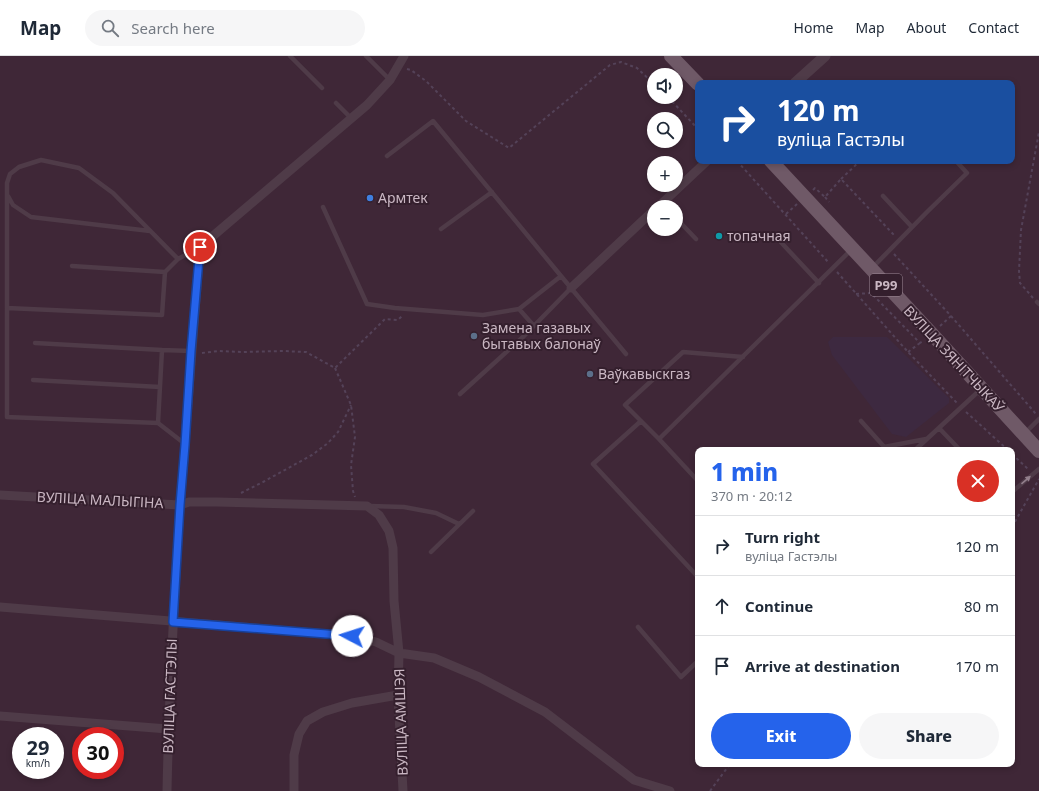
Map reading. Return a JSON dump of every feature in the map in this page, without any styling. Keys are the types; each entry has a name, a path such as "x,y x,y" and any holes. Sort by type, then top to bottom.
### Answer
{"main road":[{"path":"671,56 695,81"},
{"name":"ВУЛІЦА ЗЯНІТЧЫКАЎ","path":"774,164 1039,451"}],"street":[{"path":"200,247 367,106 390,80 404,56"},
{"path":"801,80 825,56"},
{"path":"668,200 704,164"},
{"path":"571,288 647,217"},
{"name":"ВУЛІЦА ГАСТЭЛЫ","path":"167,791 168,729 180,505 195,352 200,247"},
{"name":"ВУЛІЦА МАЛЫГІНА","path":"0,495 180,505 189,502 217,502 367,506"},
{"name":"ВУЛІЦА АМШЭЯ","path":"367,506 379,515 389,531 393,548 403,791"},
{"path":"0,608 352,636 376,642 398,653 434,658 479,677 545,712 634,780 670,791"},
{"path":"294,791 294,755 299,734 308,721 323,712 352,703 398,695"},
{"path":"0,716 168,729"}],"lane":[{"path":"290,56 322,88"},
{"path":"366,56 390,80"},
{"path":"336,102 351,118"},
{"path":"387,156 433,121 626,354"},
{"path":"178,259 113,193 79,168 41,160 19,167 10,174 7,183 7,416 158,423 185,445"},
{"path":"871,269 967,173 959,164"},
{"path":"441,229 492,192"},
{"path":"7,194 13,204 31,217 150,231"},
{"path":"883,196 912,227"},
{"path":"323,207 367,304 407,309 483,315 519,309 561,276"},
{"path":"683,225 696,239"},
{"path":"777,238 819,283"},
{"path":"7,308 162,315 165,272 178,259 200,247"},
{"path":"659,439 853,249"},
{"path":"72,266 165,272"},
{"path":"460,394 524,336 571,288"},
{"path":"519,309 534,326"},
{"path":"35,343 195,352"},
{"path":"158,423 162,350"},
{"path":"695,478 625,405 683,352 742,357"},
{"path":"33,380 160,387"},
{"path":"918,447 982,389"},
{"path":"1023,434 1039,418"},
{"path":"641,421 593,464 695,574"},
{"path":"861,421 884,447"},
{"path":"939,428 957,447"},
{"path":"894,447 928,438"},
{"path":"1015,489 1039,469"},
{"path":"367,506 404,507 436,513 459,524"},
{"path":"431,552 472,511"},
{"path":"638,627 681,677 695,664"}],"path":[{"path":"404,73 407,68 426,81 466,120 509,148 610,65 621,62 637,68 647,77"},
{"path":"675,104 695,125"},
{"path":"1038,303 1020,283 1020,271 1021,230 1039,132"},
{"path":"740,164 908,352 961,408 1005,447"},
{"path":"824,197 857,164"},
{"path":"841,179 899,241"},
{"path":"786,214 815,188 829,202"},
{"path":"890,250 951,316 1039,418"},
{"path":"335,368 385,319 398,320 407,309"},
{"path":"908,352 920,343"},
{"path":"195,352 306,352 335,368 351,405 355,437 350,464 353,491 357,505"},
{"path":"240,494 312,455 328,443 338,432 351,405"},
{"path":"1015,457 1033,474"},
{"path":"1015,522 1039,479"},
{"path":"710,791 728,767"}],"shaded area":[{"path":"833,337 887,337 949,398 949,403 906,437 892,434 832,355 828,342"}],"place":[{"name":"Армтек","path":"370,198"},
{"name":"топачная","path":"719,236"},
{"name":"Замена газавых бытавых балонаў","path":"474,336"},
{"name":"Ваўкавыскгаз","path":"590,374"}],"route":[{"path":"200,247 191,351 173,622 352,636"}]}
